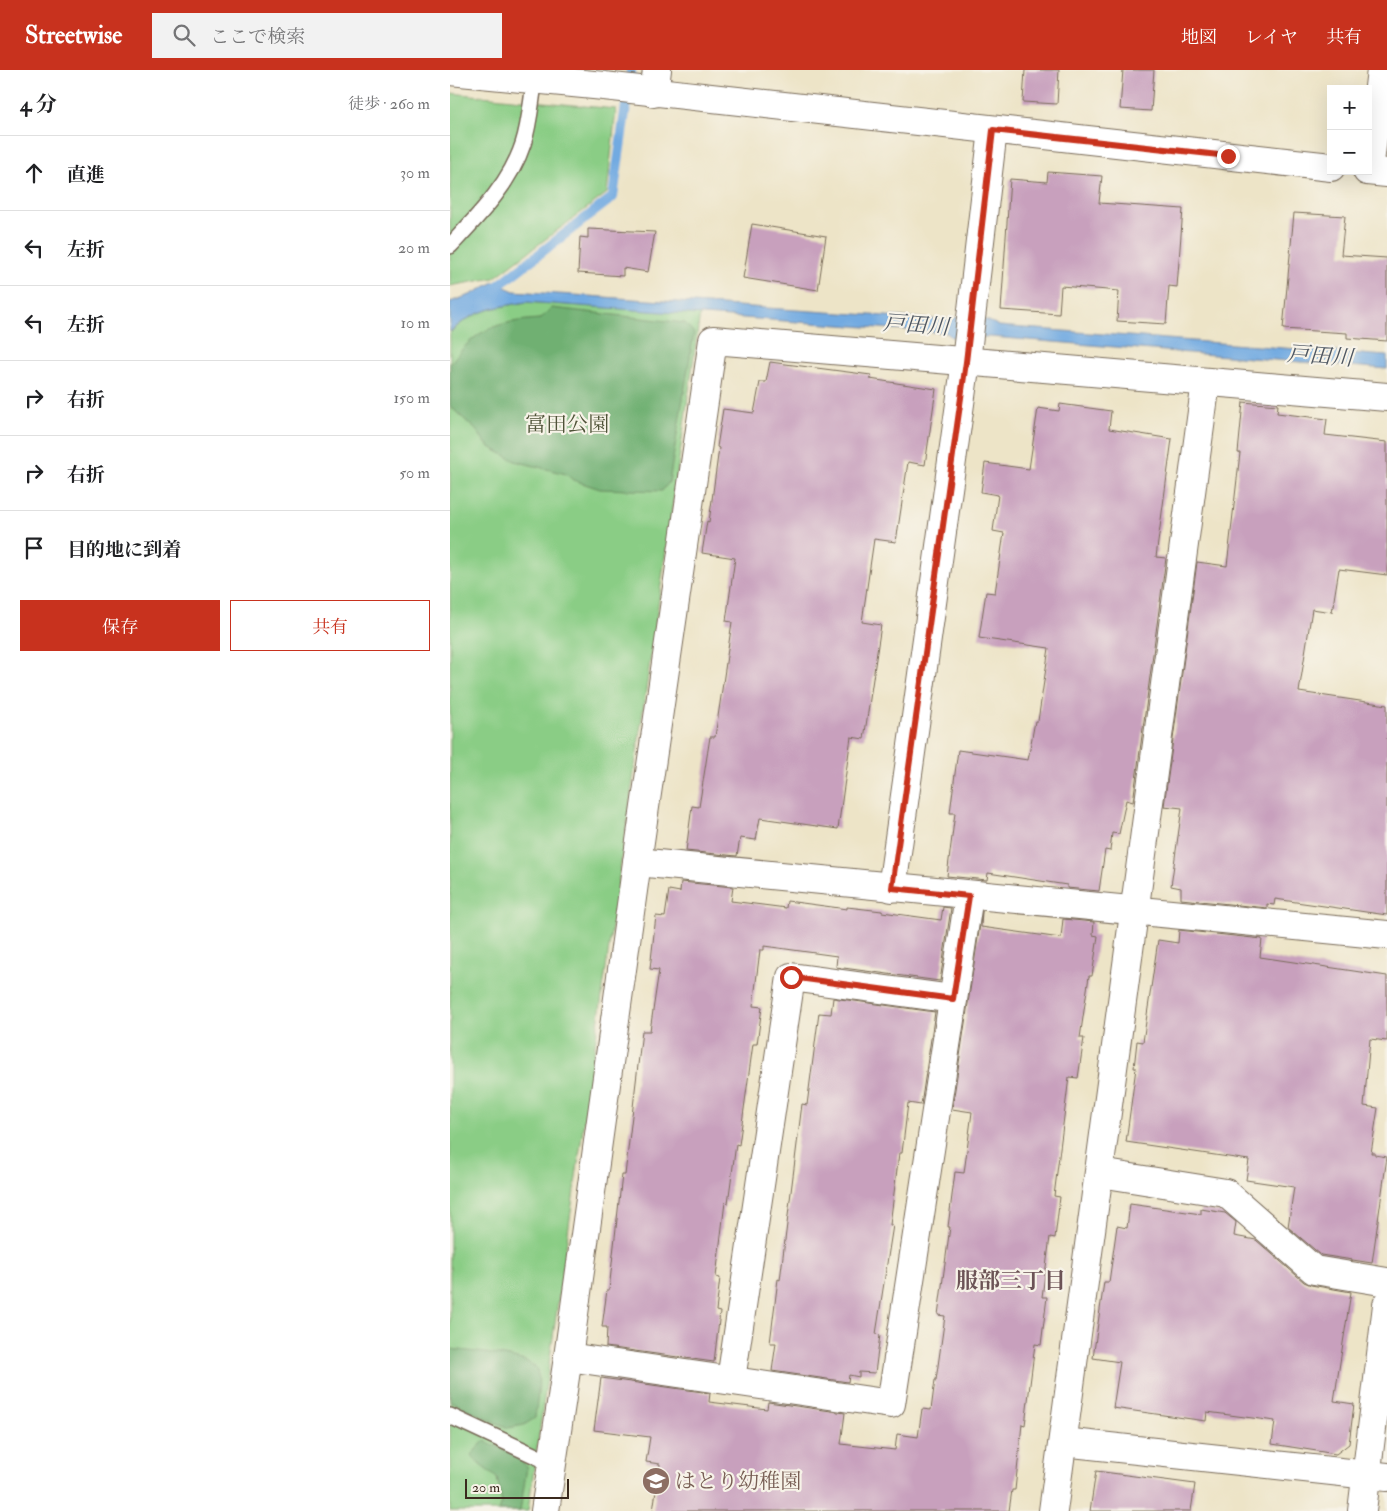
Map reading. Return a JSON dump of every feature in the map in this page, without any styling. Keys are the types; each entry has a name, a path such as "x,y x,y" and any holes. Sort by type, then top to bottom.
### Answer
{"street":[{"path":"1374,172 1381,70"},
{"path":"450,71 535,79 605,78 655,81 993,130 1327,167"},
{"path":"892,888 967,352 993,130"},
{"path":"545,1511 636,862 713,340 967,352 1206,382 1387,397"},
{"path":"1053,1511 1206,382"},
{"path":"636,862 969,896 1387,935"},
{"path":"568,1357 891,1404 969,896"},
{"path":"731,1380 791,977 953,999"},
{"path":"1100,1172 1226,1193 1314,1270 1387,1282"},
{"path":"1362,1511 1377,1476 1387,1305"},
{"path":"1063,1442 1377,1476"}],"lane":[{"path":"450,246 481,213 514,168 524,142 535,79"},
{"path":"450,1416 553,1464"}],"green space":[{"path":"450,93 616,109 607,193 494,278 450,286"},
{"name":"富田公園","path":"526,302 700,314 528,1511 450,1511 450,333 476,314"},
{"path":"552,308 685,323 694,333 669,482 662,491 600,489 573,480 566,474 515,461 488,446 476,430 450,406 450,364 469,342 499,325 540,319"},
{"path":"450,1349 510,1357 522,1360 536,1368 539,1379 535,1418 524,1425 508,1428 450,1401"},
{"path":"484,1441 507,1451 527,1467 520,1511 499,1511 502,1503 497,1478 471,1455"}],"water":[{"name":"戸田川","path":"494,282 514,291 945,320 972,317 986,320 999,326 1387,356 1387,369 991,337 951,337 947,333 526,302 495,308 477,314 459,324 450,332 450,302 470,295"}],"building":[{"path":"1025,70 1059,70 1057,104 1023,102"},
{"path":"1123,70 1154,70 1151,111 1120,109"},
{"path":"1048,172 1102,176 1099,203 1183,209 1177,287 1169,286 1166,324 1117,321 1119,291 1061,286 1059,314 1001,310 1010,179 1047,182"},
{"path":"1294,213 1345,216 1341,255 1387,258 1387,341 1347,338 1347,333 1283,329"},
{"path":"752,224 826,236 818,290 743,278"},
{"path":"588,229 655,232 648,272 623,268 623,276 578,273 580,237 588,238"},
{"path":"770,362 871,375 870,379 936,389 925,465 908,462 896,542 874,539 862,622 881,625 864,739 851,737 838,829 760,818 756,840 740,838 737,856 686,851 692,806 699,807 710,737 715,737 732,622 726,621 735,558 702,553 707,521 709,522 723,409 754,413 760,382 766,382"},
{"path":"1243,402 1278,405 1277,413 1327,419 1325,435 1387,442 1387,575 1339,569 1332,612 1312,609 1299,692 1387,705 1387,915 1275,899 1274,905 1267,904 1267,908 1181,899 1181,888 1171,886 1182,808 1164,806 1197,562 1227,566 1240,453 1238,453"},
{"path":"1060,404 1111,411 1109,429 1172,439 1156,557 1166,558 1133,802 1126,800 1119,834 1112,833 1110,851 1105,850 1099,891 1067,888 1067,885 988,873 987,880 947,876 955,813 950,813 958,750 1028,760 1035,721 1038,721 1049,648 979,638 986,592 995,593 1004,533 993,531 998,495 981,492 985,463 1029,469 1038,408 1059,411"},
{"path":"681,882 733,887 731,901 786,908 787,901 847,909 847,907 882,911 941,920 943,907 951,908 940,981 836,967 837,956 764,946 764,950 760,950 753,1006 762,1007 757,1044 753,1044 739,1145 736,1144 728,1203 725,1202 716,1277 720,1278 716,1311 720,1312 714,1362 606,1347 607,1327 602,1327 607,1290 609,1290 622,1175 625,1175 642,1031 650,1031 659,970 650,969 656,916 665,917 669,890 680,892"},
{"path":"982,911 981,927 1061,938 1063,919 1094,922 1093,935 1098,936 1092,976 1089,976 1080,1038 1084,1038 1078,1078 1069,1077 1054,1196 1060,1197 1055,1238 1050,1237 1042,1297 1047,1297 1041,1345 1035,1344 1025,1425 1022,1424 1015,1490 1012,1490 1009,1511 653,1511 660,1464 646,1462 650,1437 594,1430 601,1378 710,1393 709,1402 767,1409 768,1402 845,1413 841,1444 895,1450 897,1434 918,1437 922,1409 931,1410 936,1380 945,1316 938,1315 950,1227 948,1227 955,1172 964,1173 972,1112 952,1109"},
{"path":"1179,930 1262,939 1260,957 1387,976 1387,1041 1370,1039 1364,1106 1378,1108 1371,1153 1387,1157 1372,1263 1321,1255 1288,1227 1294,1187 1246,1180 1249,1160 1126,1142 1136,1068 1134,1068 1137,1041 1143,1042 1158,940 1178,943"},
{"path":"833,998 935,1012 921,1105 908,1103 902,1153 899,1153 890,1225 893,1225 876,1334 880,1335 875,1373 859,1372 859,1377 849,1375 848,1382 772,1371 776,1343 770,1343 778,1279 780,1280 802,1104 807,1105 819,1013 831,1014"},
{"path":"1130,1204 1201,1214 1201,1209 1225,1213 1236,1222 1234,1236 1256,1240 1304,1282 1351,1292 1334,1401 1354,1404 1349,1444 1336,1454 1272,1444 1275,1421 1207,1412 1206,1421 1113,1408 1120,1362 1093,1358 1104,1282 1109,1282 1117,1226 1127,1228"},
{"path":"1096,1471 1195,1484 1191,1511 1090,1511"}],"waterway":[{"path":"490,292 613,197 631,70"}],"place":[{"name":"はとり幼稚園","path":"656,1481"}],"district":[{"name":"服部三丁目","path":"1011,1281"}],"route":[{"path":"791,977 953,999 969,896 892,888 966,362 993,130 1228,156"}]}
